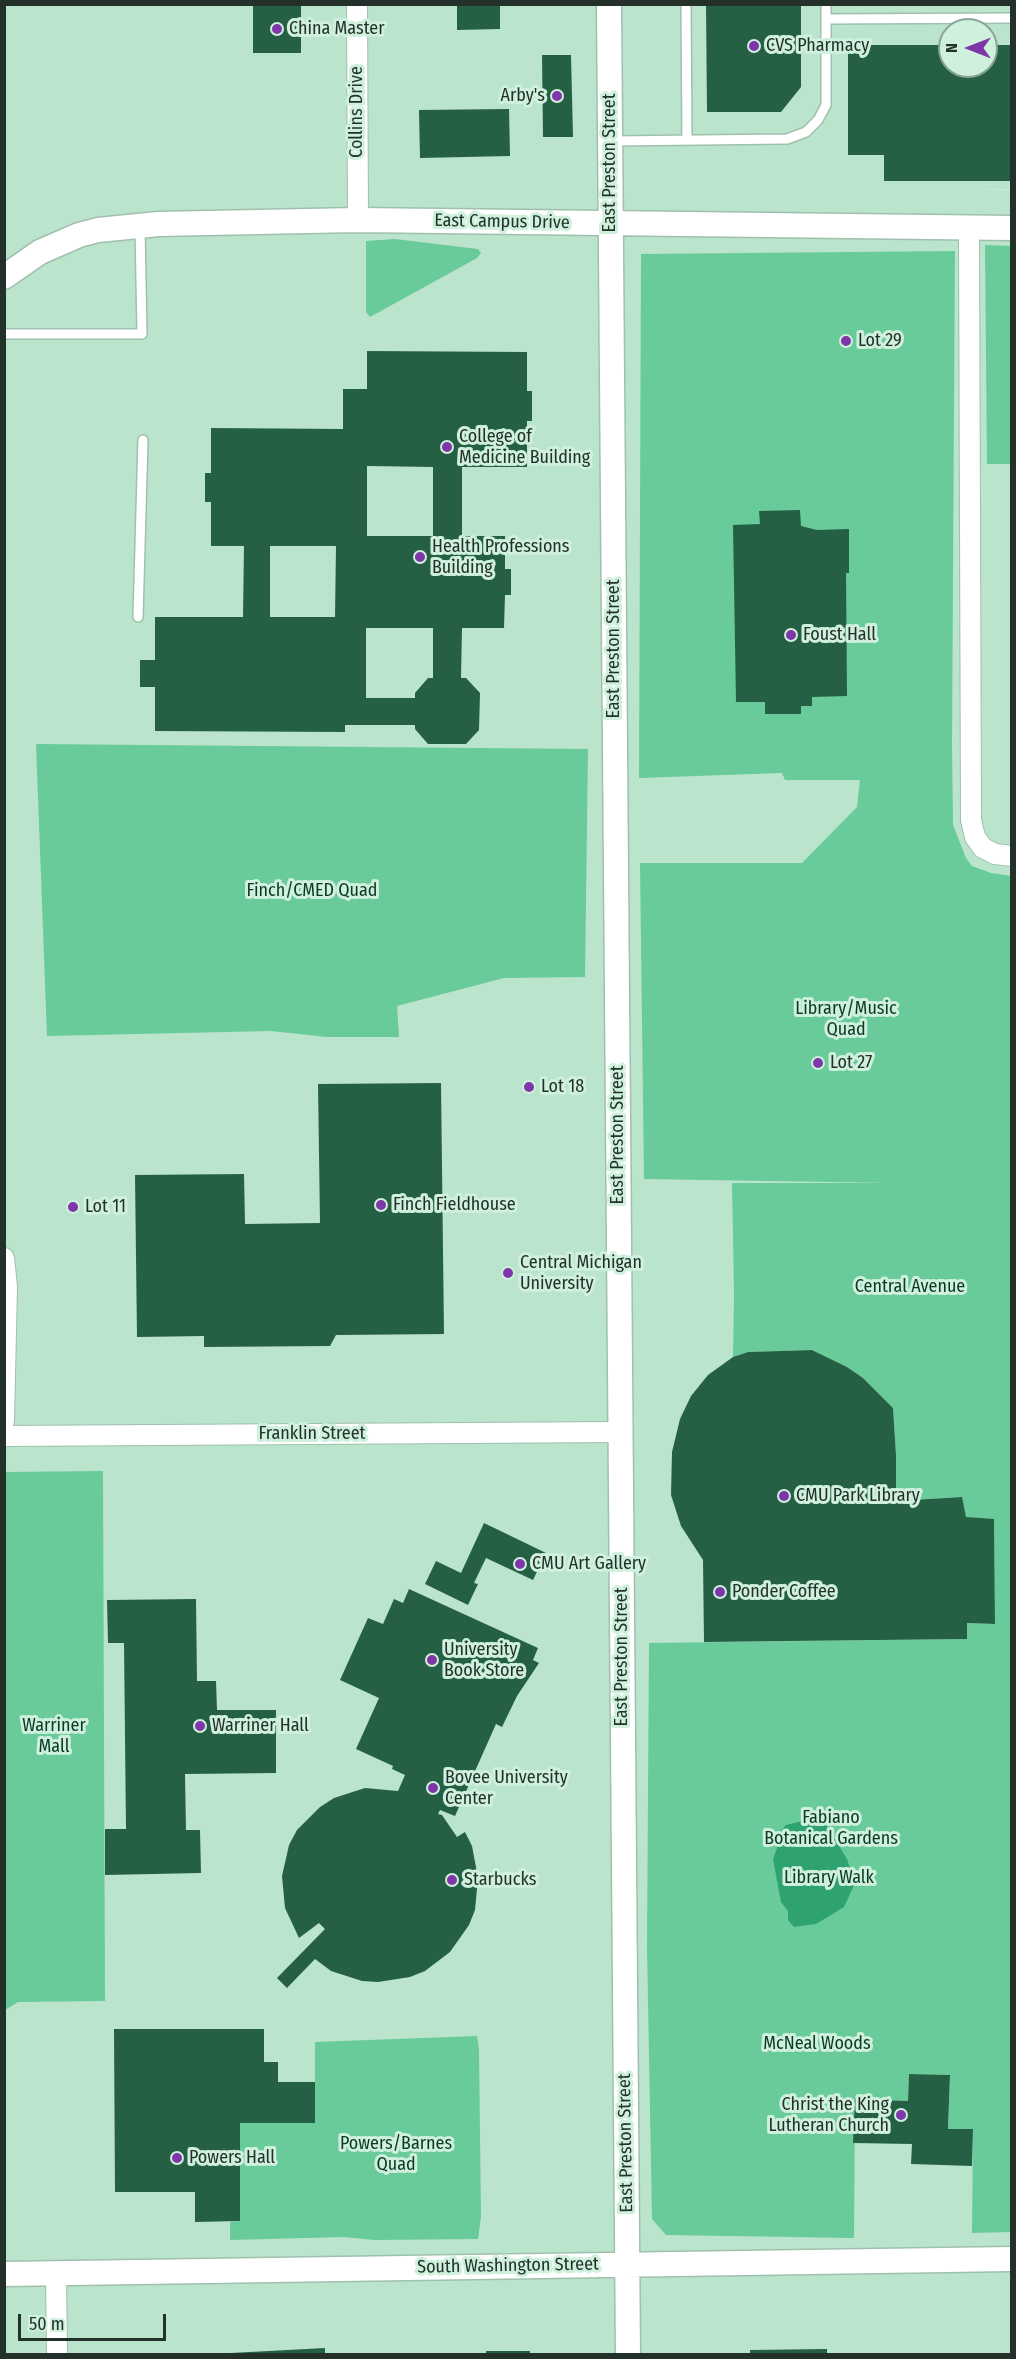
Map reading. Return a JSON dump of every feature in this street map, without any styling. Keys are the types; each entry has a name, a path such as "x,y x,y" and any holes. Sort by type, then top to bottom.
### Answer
{"street":[{"name":"Collins Drive","path":"357,4 358,220"},
{"name":"East Preston Street","path":"609,4 628,2355"},
{"name":"East Campus Drive","path":"4,277 59,242 98,230 140,225 358,220 1011,228"},
{"path":"969,227 971,820 975,837 983,848 995,854 1011,856"},
{"path":"4,1258 7,1298 4,1421"},
{"name":"Franklin Street","path":"4,1436 619,1432"},
{"name":"South Washington Street","path":"4,2274 1011,2259"},
{"path":"56,2274 57,2355"}],"lane":[{"path":"686,4 687,139"},
{"path":"610,141 787,139 800,136 812,128 826,105 826,4"},
{"path":"827,19 1011,18"},
{"path":"4,334 142,334 140,225"},
{"path":"138,617 143,440"}],"shaded area":[{"name":"Central Michigan University","path":"5,5 1011,5 1011,189 975,189 1012,190 1011,2354 5,2354"},
{"path":"804,1818 823,1820 847,1859 855,1883 844,1907 816,1924 794,1927 788,1920 788,1911 781,1902 773,1859 777,1848 775,1838 786,1825 799,1822"}],"green space":[{"path":"395,239 478,249 481,253 477,258 370,317 366,312 366,241"},
{"path":"985,245 1011,246 1011,464 987,464"},
{"path":"955,251 953,825 966,858 972,866 991,873 1012,876 1011,2232 972,2233 973,2130 948,2129 950,2075 909,2074 908,2101 855,2099 854,2238 666,2235 652,2219 647,1947 649,1643 967,1639 967,1623 995,1624 994,1520 966,1517 961,1497 896,1501 893,1408 863,1378 847,1367 812,1350 748,1352 733,1357 732,1183 891,1183 644,1179 640,863 802,863 857,807 860,780 785,780 782,773 639,778 641,254"},
{"name":"Finch/CMED Quad","path":"36,744 588,749 585,977 504,978 397,1006 399,1037 327,1037 271,1031 47,1036"},
{"name":"Warriner Mall","path":"103,1471 105,2001 18,2002 5,2010 5,1472"},
{"name":"Powers/Barnes Quad","path":"477,2036 481,2217 478,2239 374,2240 344,2237 230,2240 230,2222 240,2221 240,2123 315,2123 315,2042"}],"building":[{"name":"China Master","path":"253,4 301,4 301,53 253,53"},
{"name":"CVS Pharmacy","path":"706,4 801,4 801,87 781,112 707,112"},
{"path":"457,5 500,5 500,29 457,30"},
{"path":"848,45 938,45 938,78 998,78 998,45 1012,45 1012,181 884,181 884,155 848,155"},
{"name":"Arby's","path":"542,55 571,55 573,137 543,137"},
{"path":"509,109 510,156 420,158 419,110"},
{"name":"Health Professions Building","path":"367,351 527,352 527,391 532,391 532,421 527,421 527,467 462,467 462,536 505,536 505,569 511,569 511,595 505,595 504,628 462,628 461,678 466,678 480,693 479,730 466,744 428,744 415,729 415,725 345,725 345,732 155,731 155,687 140,687 140,660 155,660 155,617 243,617 244,546 211,546 211,502 205,502 205,473 211,473 211,428 343,429 343,389 367,389","holes":["367,466 433,467 433,536 367,536","270,546 336,546 335,617 270,617","366,628 433,628 433,678 428,678 415,693 415,698 366,698"]},
{"name":"Foust Hall","path":"800,510 801,526 817,530 849,529 849,573 846,573 847,696 812,697 812,706 801,706 801,714 765,714 765,702 736,702 733,525 760,524 759,511"},
{"name":"Finch Fieldhouse","path":"441,1083 444,1334 336,1335 330,1346 204,1347 204,1336 137,1337 135,1175 244,1174 245,1224 320,1223 318,1084"},
{"name":"CMU Park Library","path":"812,1350 847,1367 863,1378 893,1408 896,1501 962,1497 966,1517 994,1519 995,1624 967,1623 967,1639 704,1642 703,1560 681,1526 671,1495 672,1452 680,1419 691,1396 708,1375 733,1357 748,1352"},
{"name":"CMU Art Gallery","path":"484,1523 546,1553 533,1580 486,1558 474,1583 478,1584 468,1605 425,1584 436,1561 461,1573"},
{"name":"Bovee University Center","path":"409,1589 538,1648 533,1660 539,1663 517,1696 502,1727 496,1724 455,1816 440,1810 438,1814 442,1815 457,1837 465,1832 472,1846 478,1878 475,1910 469,1925 450,1952 425,1971 410,1977 378,1982 362,1981 331,1971 315,1959 287,1988 277,1978 325,1929 319,1923 299,1938 285,1908 282,1876 289,1845 297,1830 320,1807 334,1798 365,1788 398,1791 405,1775 392,1769 393,1766 356,1749 379,1698 340,1680 368,1618 383,1624 394,1599 403,1603"},
{"name":"Warriner Hall","path":"196,1599 197,1681 216,1681 217,1710 276,1710 276,1773 185,1774 186,1830 200,1830 201,1873 105,1875 105,1829 126,1829 124,1643 108,1643 107,1600"},
{"name":"Powers Hall","path":"114,2029 264,2029 264,2062 278,2062 278,2082 315,2082 315,2123 240,2123 240,2221 195,2222 195,2192 115,2192"},
{"name":"Christ the King Lutheran Church","path":"909,2074 950,2075 948,2129 973,2129 972,2166 911,2164 912,2144 853,2143 855,2099 908,2101"},
{"path":"325,2348 325,2354 231,2354 231,2353"},
{"path":"827,2349 827,2354 750,2354 750,2350"},
{"path":"486,2351 530,2351 530,2354 486,2354"}],"place":[{"name":"China Master","path":"277,29"},
{"name":"CVS Pharmacy","path":"754,46"},
{"name":"Arby's","path":"557,96"},
{"name":"Lot 29","path":"846,341"},
{"name":"College of Medicine Building","path":"447,447"},
{"name":"Health Professions Building","path":"420,557"},
{"name":"Foust Hall","path":"791,635"},
{"name":"Lot 27","path":"818,1063"},
{"name":"Lot 18","path":"529,1087"},
{"name":"Finch Fieldhouse","path":"381,1205"},
{"name":"Lot 11","path":"73,1207"},
{"name":"Central Michigan University","path":"508,1273"},
{"name":"CMU Park Library","path":"784,1496"},
{"name":"CMU Art Gallery","path":"520,1564"},
{"name":"Ponder Coffee","path":"720,1592"},
{"name":"University Book Store","path":"432,1660"},
{"name":"Warriner Hall","path":"200,1726"},
{"name":"Bovee University Center","path":"433,1788"},
{"name":"Starbucks","path":"452,1880"},
{"name":"Christ the King Lutheran Church","path":"901,2115"},
{"name":"Powers Hall","path":"177,2158"}],"park label":[{"name":"Library/Music Quad","path":"846,1019"},
{"name":"Central Avenue","path":"910,1287"},
{"name":"Fabiano Botanical Gardens","path":"831,1828"},
{"name":"Library Walk","path":"829,1878"},
{"name":"McNeal Woods","path":"817,2044"}]}
